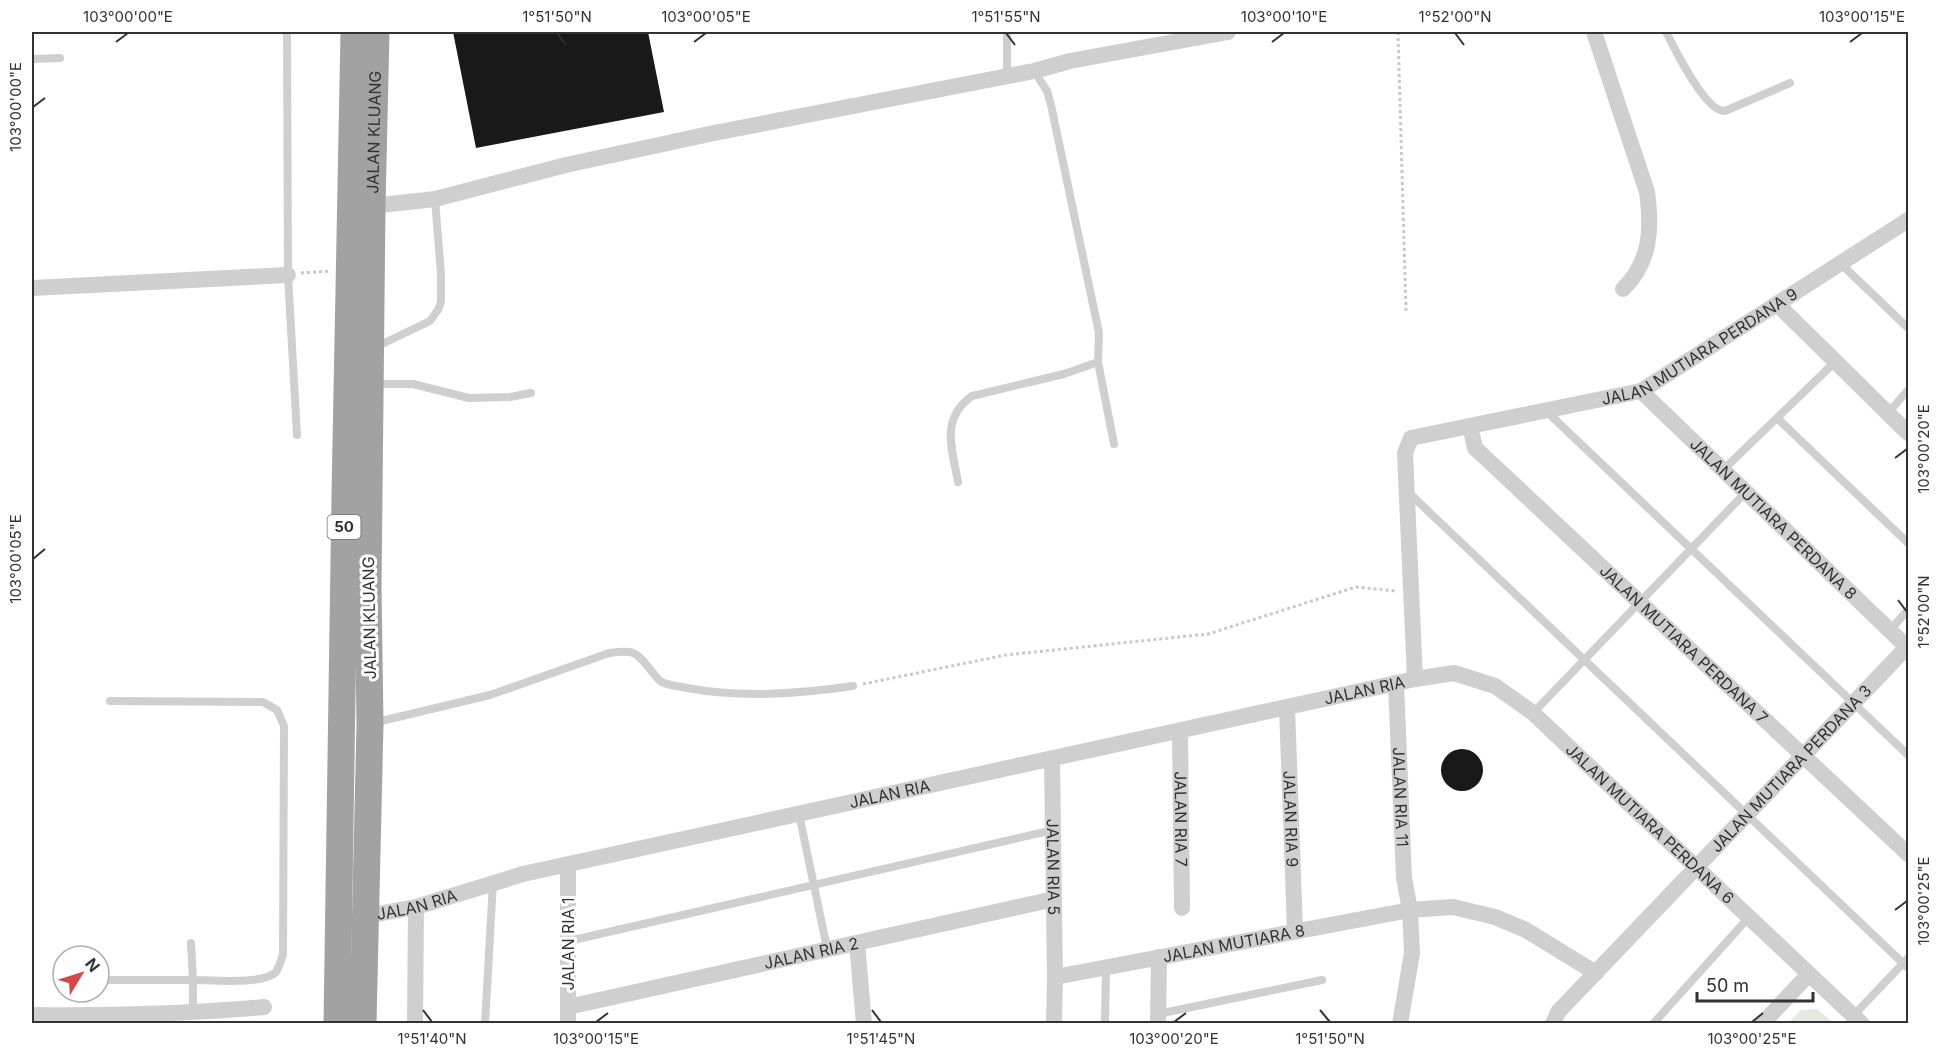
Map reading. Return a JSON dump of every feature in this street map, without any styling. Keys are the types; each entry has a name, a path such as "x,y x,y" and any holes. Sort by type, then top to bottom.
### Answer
{"highway":[{"name":"JALAN KLUANG","path":"338,1023 354,32"},
{"name":"JALAN KLUANG","path":"363,1023 370,724 368,589 376,32"}],"street":[{"path":"372,206 435,199 566,165 714,133 1007,77 1071,61 1228,32"},
{"path":"1594,32 1647,192 1650,216 1650,234 1644,257 1636,277 1623,289"},
{"name":"JALAN MUTIARA PERDANA 9","path":"1406,490 1405,453 1411,438 1641,391 1908,220"},
{"path":"32,288 288,275"},
{"path":"1777,304 1908,433"},
{"name":"JALAN MUTIARA PERDANA 8","path":"1641,391 1908,647"},
{"name":"JALAN MUTIARA PERDANA 7","path":"1470,426 1475,448 1908,854"},
{"path":"1406,490 1415,679"},
{"name":"JALAN MUTIARA PERDANA 3","path":"1553,1023 1558,1012 1908,647"},
{"name":"JALAN MUTIARA PERDANA 6","path":"1415,679 1454,674 1495,686 1533,713 1858,1020"},
{"name":"JALAN RIA","path":"366,916 416,907 493,882 568,865 1415,679"},
{"name":"JALAN RIA 11","path":"1395,1023 1412,953 1410,910 1404,878 1396,683"},
{"name":"JALAN RIA 9","path":"1287,707 1295,931"},
{"name":"JALAN RIA 7","path":"1180,730 1182,908"},
{"name":"JALAN RIA 5","path":"1052,759 1055,976 1053,1023"},
{"name":"JALAN RIA 1","path":"568,865 568,1015"},
{"name":"JALAN RIA 2","path":"568,1015 827,948 1054,899"},
{"path":"415,1023 416,907"},
{"name":"JALAN MUTIARA 8","path":"1055,976 1410,910 1454,907 1496,917 1526,930 1596,974"},
{"path":"857,942 864,1023"},
{"path":"1158,1018 1159,957"},
{"path":"1762,1023 1809,974"},
{"path":"32,1015 100,1016 264,1008"}],"lane":[{"path":"288,32 288,275 297,435"},
{"path":"1007,32 1007,77"},
{"path":"1666,32 1695,83 1720,111 1725,111 1790,82"},
{"path":"32,59 60,58"},
{"path":"1034,71 1047,92 1099,333 1098,362 1114,444"},
{"path":"371,349 430,321 438,310 441,302 441,274 435,199"},
{"path":"1840,262 1908,328"},
{"path":"1724,470 1836,361"},
{"path":"958,482 950,430 962,404 972,396 1064,374 1098,362"},
{"path":"370,384 412,384 469,398 510,397 531,393"},
{"path":"1888,412 1908,390"},
{"path":"1545,410 1908,755"},
{"path":"1777,418 1908,543"},
{"path":"1406,490 1907,963 1858,1020"},
{"path":"1533,713 1746,492"},
{"path":"1890,630 1908,610"},
{"path":"370,724 490,695 609,653 623,651 637,654 664,683 697,690 767,694 802,693 854,686"},
{"path":"110,700 263,702 277,710 284,726 283,954 277,970 270,977 254,980 111,980"},
{"path":"799,814 827,948"},
{"path":"568,941 1053,830"},
{"path":"485,1023 493,882"},
{"path":"1653,1023 1749,917"},
{"path":"191,943 194,1013"},
{"path":"1105,1023 1106,967"},
{"path":"1158,1018 1322,980"}],"path":[{"path":"1398,32 1406,311"},
{"path":"288,275 350,269"},
{"path":"854,686 1006,655 1208,634 1356,587 1411,593"}],"shaded area":[{"path":"1817,1009 1834,1023 1788,1023 1801,1010"}],"building":[{"path":"453,32 648,32 664,112 476,148"},
{"path":"1462,749 1470,750 1477,755 1482,762 1482,778 1477,785 1470,790 1462,791 1454,790 1447,785 1442,778 1441,770 1442,762 1447,755 1454,750"}]}
